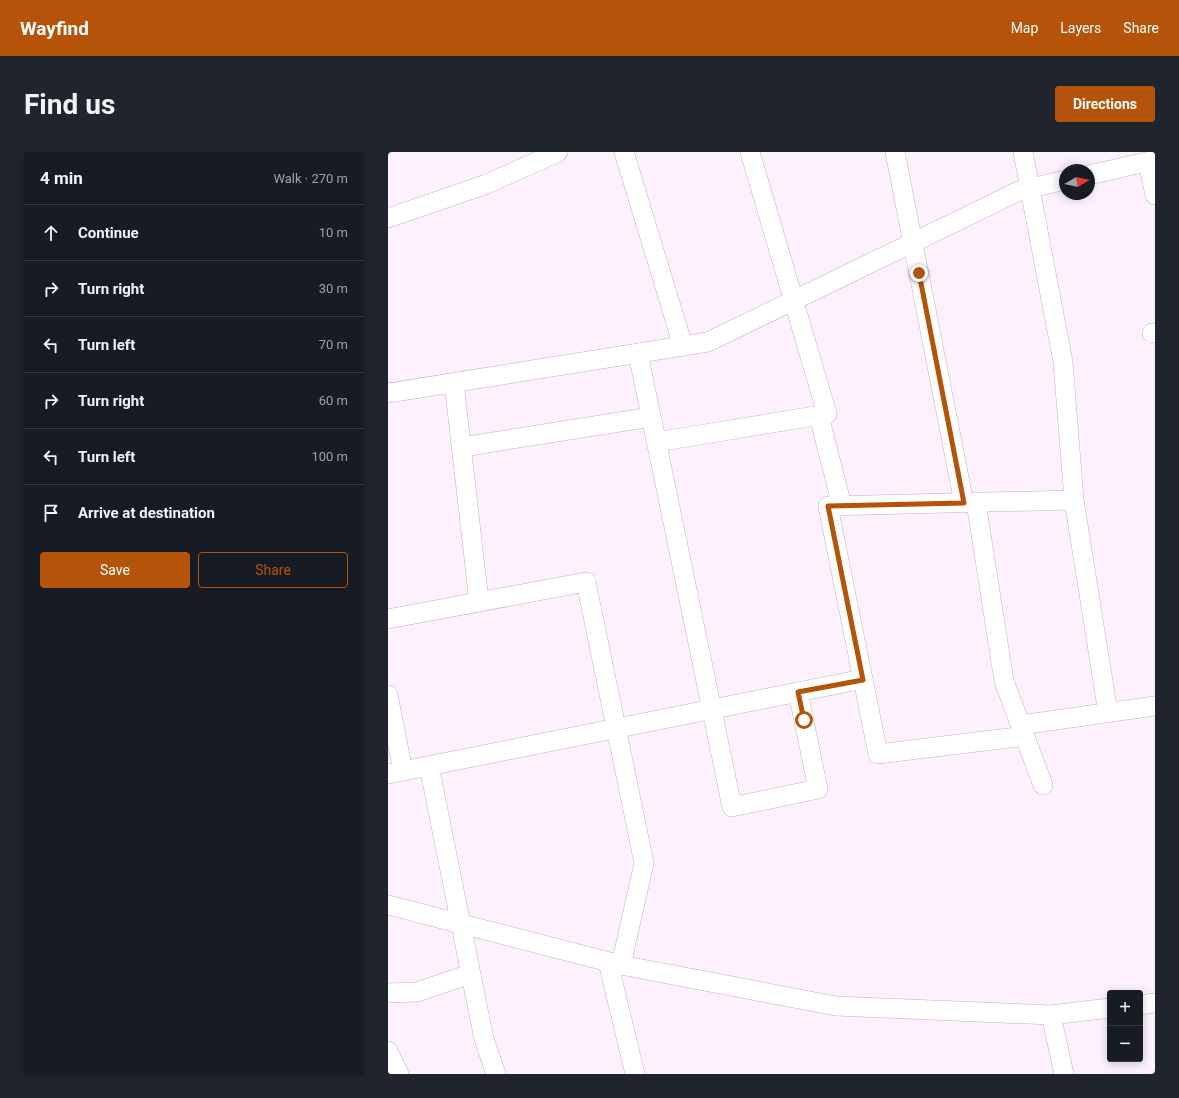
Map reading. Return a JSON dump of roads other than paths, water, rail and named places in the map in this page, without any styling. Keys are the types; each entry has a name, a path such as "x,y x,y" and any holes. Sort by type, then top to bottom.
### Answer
{"street":[{"path":"388,218 487,184 558,152"},
{"path":"624,152 682,346"},
{"path":"656,442 827,414 750,152"},
{"path":"895,152 913,242 970,503 1004,681 1043,785"},
{"path":"1023,152 1063,362 1074,500 1108,713"},
{"path":"1095,173 1153,157 1155,195"},
{"path":"388,393 708,342 1019,191 1059,181"},
{"path":"638,353 732,807 818,789 798,692"},
{"path":"454,383 479,602"},
{"path":"819,416 842,506"},
{"path":"462,447 651,417"},
{"path":"1074,500 828,506 878,754 1155,706"},
{"path":"388,619 586,582 644,863 614,963 634,1074"},
{"path":"388,695 396,773 863,680"},
{"path":"429,766 484,1039 496,1074"},
{"path":"388,905 614,963 836,1006 1051,1015 1107,1008"},
{"path":"388,993 417,992 470,974"},
{"path":"1143,1005 1155,1003"},
{"path":"1051,1015 1064,1074"},
{"path":"388,1051 399,1074"}]}
